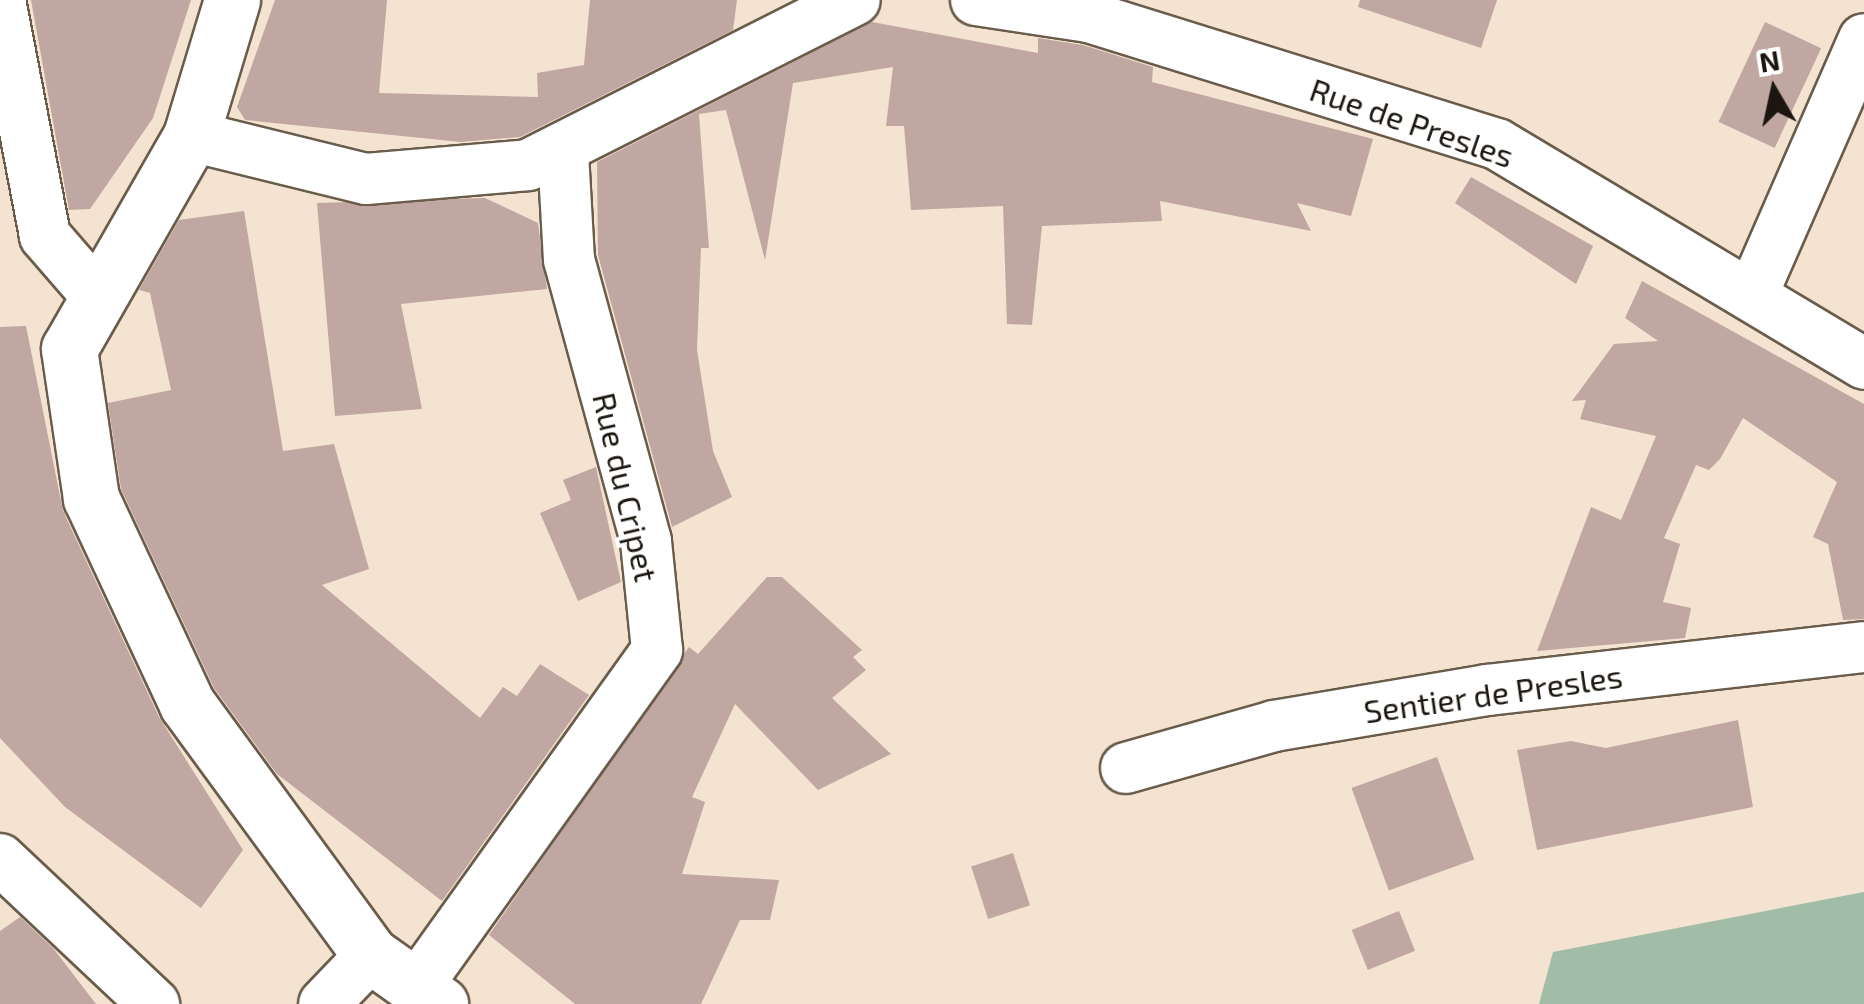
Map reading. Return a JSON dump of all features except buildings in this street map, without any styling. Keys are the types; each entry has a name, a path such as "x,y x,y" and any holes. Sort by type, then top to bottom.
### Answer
{"main road":[{"path":"232,0 191,136 70,349 91,498 188,704 371,955 428,996"}],"street":[{"path":"0,0 45,236 97,296"},
{"path":"191,136 366,179 528,165 563,153 854,0"},
{"name":"Rue de Presles","path":"976,0 1089,17 1497,144 1753,293 1864,364"},
{"path":"1753,293 1864,39"},
{"name":"Rue du Cripet","path":"428,996 657,650 646,540 569,260 563,153"},
{"name":"Sentier de Presles","path":"1126,768 1274,726 1487,690 1864,647"},
{"path":"0,859 154,1004"},
{"path":"324,1004 371,955"}],"green space":[{"path":"1864,892 1864,1004 1539,1004 1553,952"}]}
